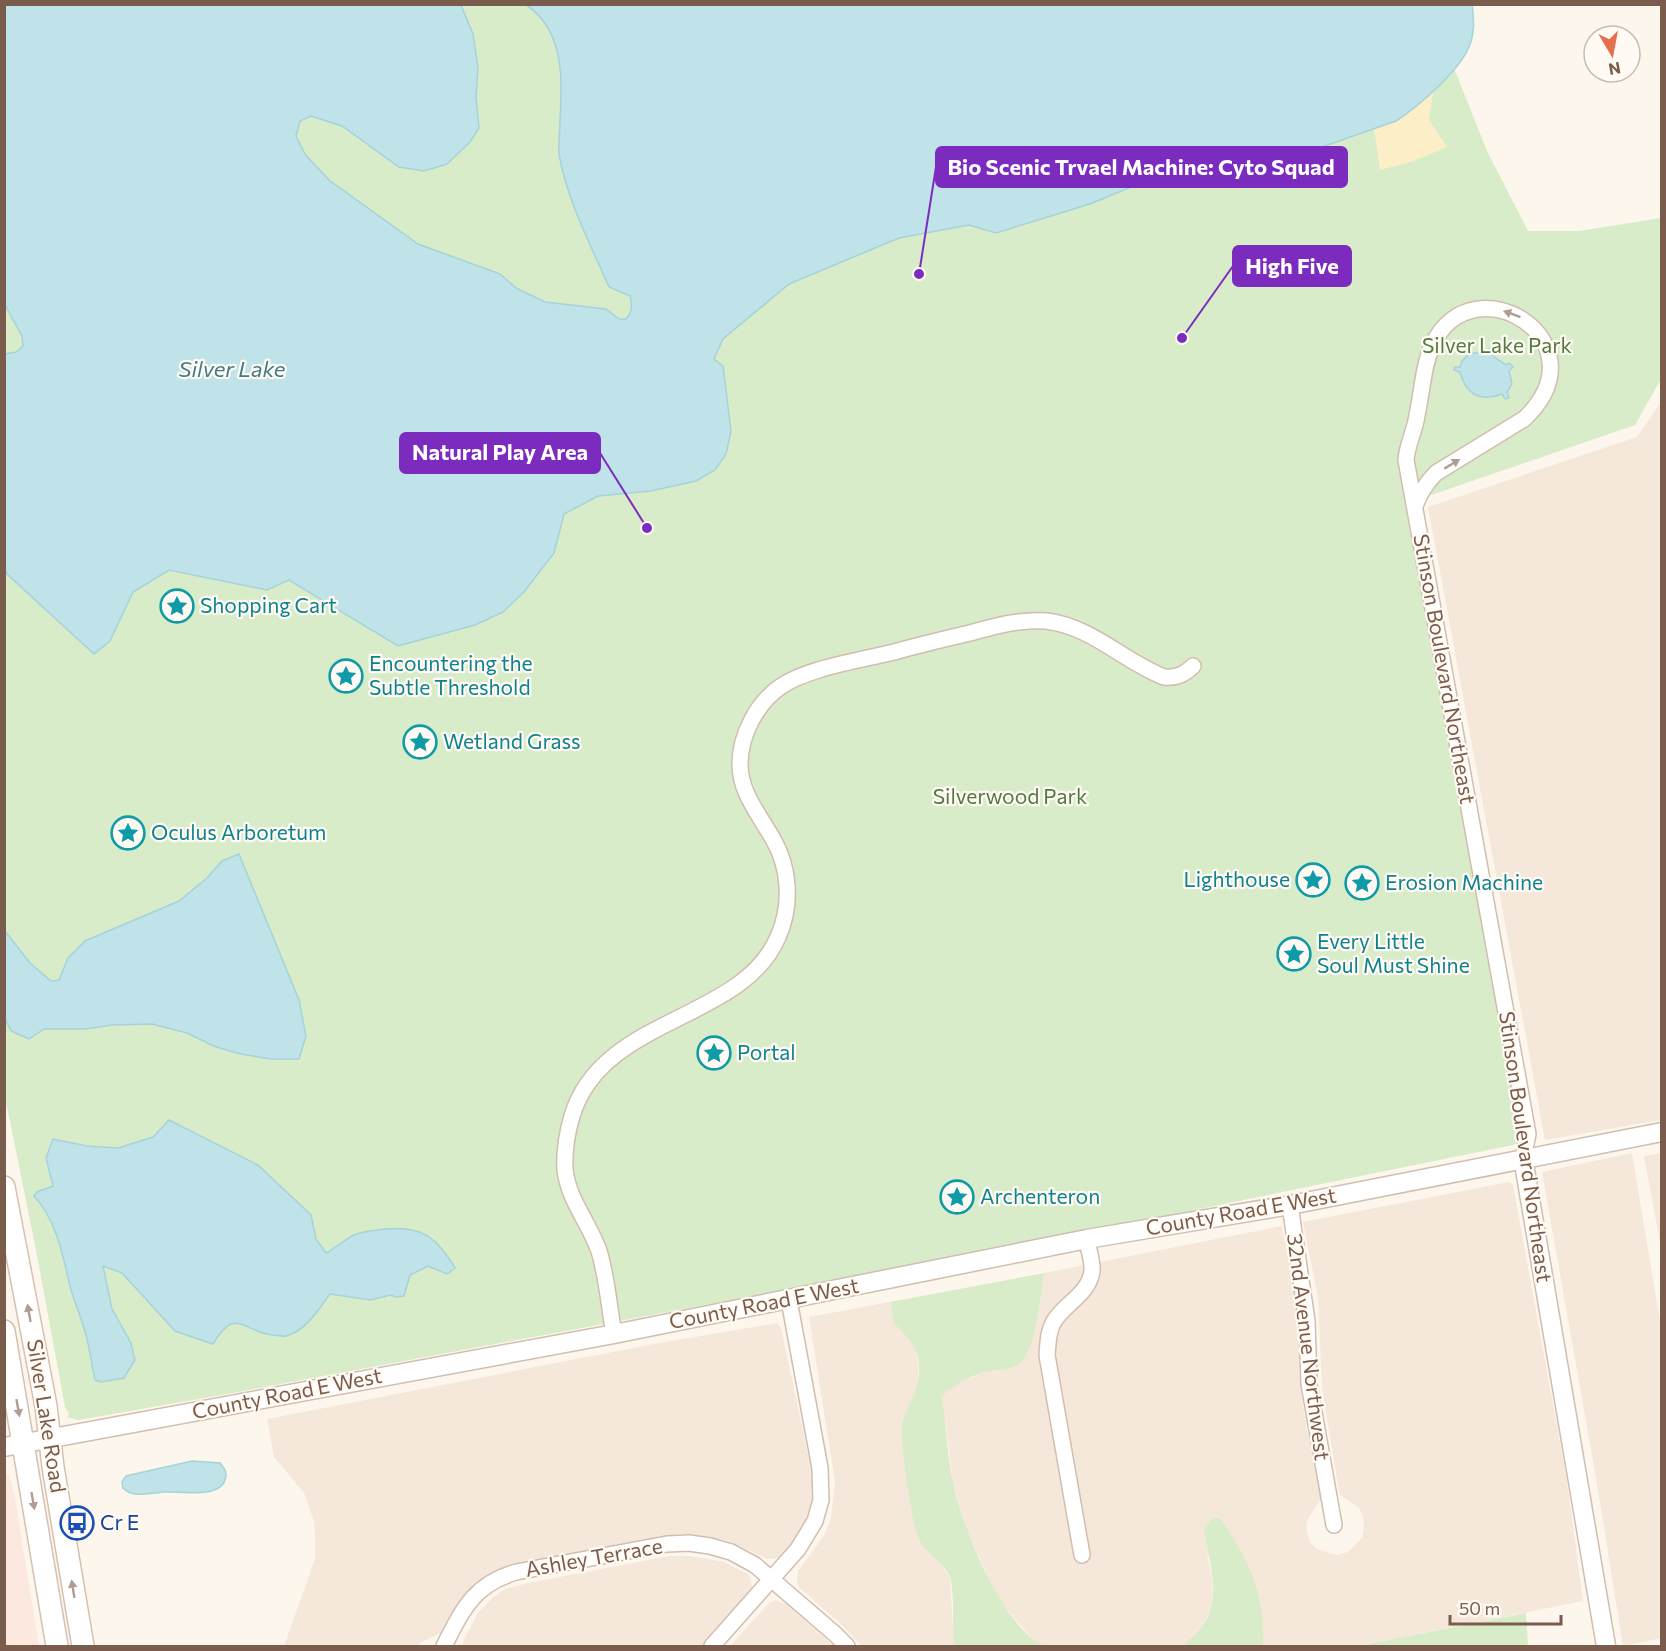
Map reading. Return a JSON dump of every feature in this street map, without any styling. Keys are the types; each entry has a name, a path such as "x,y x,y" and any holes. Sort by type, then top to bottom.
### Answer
{"main road":[{"name":"Silver Lake Road","path":"4,1187 46,1406 83,1647"},
{"path":"4,1331 14,1445 57,1647"}],"street":[{"name":"Stinson Boulevard Northeast","path":"1415,506 1423,488 1436,473 1524,419 1544,397 1550,366 1547,350 1541,335 1530,323 1495,308 1481,309 1467,312 1442,330 1433,344 1428,359 1416,421 1406,451 1406,460 1528,1134 1523,1158 1606,1647"},
{"path":"614,1334 598,1251 570,1190 565,1152 567,1132 584,1087 608,1060 745,979 770,954 778,937 787,904 785,870 774,840 745,791 741,779 740,761 749,725 770,694 784,684 815,672 998,626 1029,621 1046,621 1070,626 1087,633 1164,677 1180,676 1193,666"},
{"name":"County Road E West","path":"14,1445 614,1334 1087,1239 1290,1204 1662,1132"},
{"name":"32nd Avenue Northwest","path":"1290,1204 1307,1320 1309,1384 1334,1525"},
{"path":"1082,1555 1047,1354 1052,1324 1059,1313 1074,1302 1084,1290 1092,1272 1087,1239"},
{"path":"712,1647 808,1535 815,1521 821,1492 820,1468 789,1300"},
{"name":"Ashley Terrace","path":"444,1647 464,1608 474,1595 493,1581 516,1572 654,1545 689,1543 731,1552 755,1565 847,1647"}],"shaded area":[{"path":"1661,402 1661,1120 1545,1140 1428,507 1637,437"},
{"path":"1632,1153 1661,1327 1662,1638 1623,1646 1542,1172"},
{"path":"1662,1153 1661,1248 1644,1156"},
{"path":"1509,1182 1513,1185 1567,1481 1583,1601 1358,1646 1263,1646 1263,1631 1207,1554 1212,1577 1213,1606 1202,1626 1183,1646 1045,1646 1035,1642 999,1600 965,1526 953,1483 942,1395 959,1382 989,1371 1016,1367 1038,1318 1044,1273 1282,1226 1298,1311 1303,1407 1321,1499 1306,1524 1307,1532 1310,1542 1317,1549 1337,1555 1348,1552 1362,1538 1363,1516 1359,1508 1340,1495 1322,1388 1318,1298 1303,1222"},
{"path":"890,1302 894,1324 905,1333 915,1347 919,1365 917,1387 902,1426 903,1449 919,1539 930,1554 941,1563 950,1579 954,1646 861,1646 843,1626 799,1587 797,1581 798,1571 825,1534 831,1518 835,1482 809,1317"},
{"path":"777,1323 781,1328 814,1482 812,1508 808,1520 792,1545 779,1558 767,1559 729,1541 705,1536 681,1534 639,1540 509,1565 488,1574 463,1596 443,1632 417,1646 284,1646 315,1559 314,1521 304,1493 274,1457 267,1419 654,1344"},
{"path":"4,1473 9,1475 15,1498 39,1646 5,1646"},
{"path":"669,1556 690,1556 724,1562 748,1574 751,1580 750,1591 703,1646 463,1646 464,1639 478,1613 492,1598 505,1589"},
{"path":"775,1600 786,1604 834,1646 730,1646 769,1603"}],"green space":[{"path":"461,5 526,5 537,11 551,31 558,58 561,96 632,305 626,319 619,319 606,309 545,302 516,288 500,274 418,244 329,180 305,154 296,136 300,121 311,116 342,126 399,167 479,128 476,97 478,68 473,34"},
{"name":"Silverwood Park","path":"1454,68 1487,151 1528,231 1579,231 1661,218 1661,379 1635,425 1405,504 1520,1134 1518,1143 984,1253 222,1395 78,1420 67,1417 69,1414 65,1407 5,1097 4,568 7,574 94,654 110,641 133,592 169,570 267,590 289,580 398,646 554,553 564,514 598,496 651,491 695,481 714,359 723,339 789,284 899,238 969,225 996,233 1090,204 1179,167 1299,155 1396,121 1420,103"},
{"path":"4,305 23,336 23,346 16,352 5,354"},
{"path":"1044,1273 1036,1325 1028,1352 1021,1362 1011,1368 984,1372 971,1377 942,1396 953,1482 975,1549 1014,1620 1030,1636 1045,1646 954,1646 950,1578 944,1567 919,1539 913,1518 905,1465 902,1426 916,1388 919,1360 913,1345 894,1324 890,1302"},
{"path":"1214,1517 1221,1519 1248,1564 1254,1579 1261,1610 1263,1646 1183,1646 1203,1625 1212,1602 1212,1578 1204,1528"},
{"path":"1526,1613 1528,1646 1358,1646"}],"sand":[{"path":"1433,92 1429,120 1447,147 1411,162 1380,170 1374,128 1405,114"}],"water":[{"name":"Silver Lake","path":"5,4 461,5 473,34 478,68 476,97 479,128 470,142 447,164 424,171 399,167 342,126 311,116 300,121 296,136 305,154 329,180 418,244 500,274 516,288 545,302 606,309 619,319 626,319 630,314 630,296 609,287 573,205 559,154 561,89 558,57 548,28 539,15 526,5 1472,4 1474,26 1469,47 1456,67 1426,98 1396,121 1299,155 1179,167 1090,204 996,233 969,225 899,238 789,284 723,339 714,359 723,366 731,431 726,454 715,470 696,481 651,491 598,496 564,514 554,553 524,592 503,612 475,625 398,646 289,580 267,590 169,570 133,592 110,641 94,654 7,574 5,568 5,354 16,352 23,346 22,336 5,305"},
{"path":"1492,348 1493,356 1513,367 1509,371 1512,384 1507,392 1509,398 1505,399 1502,394 1487,397 1475,395 1466,386 1460,372 1454,370 1455,367 1460,367 1462,361 1470,353 1487,353 1488,349"},
{"path":"239,854 299,1000 306,1036 299,1059 270,1059 241,1054 216,1047 187,1033 152,1024 112,1025 85,1029 44,1029 29,1039 11,1031 5,1019 5,931 30,963 51,981 59,980 68,958 85,941 179,901 207,878 222,861"},
{"path":"169,1120 258,1165 311,1215 316,1239 326,1253 354,1235 374,1230 410,1230 428,1236 442,1249 455,1268 447,1274 428,1266 410,1275 404,1296 390,1295 371,1300 330,1294 306,1324 286,1336 262,1333 234,1323 221,1333 213,1344 175,1331 122,1273 103,1266 112,1309 131,1343 135,1360 124,1378 101,1382 95,1380 85,1333 59,1241 49,1217 34,1196 37,1192 53,1186 46,1158 53,1139 87,1146 118,1148 153,1137"},
{"path":"192,1461 220,1463 226,1475 221,1486 215,1490 198,1493 143,1494 130,1493 123,1488 122,1482 126,1476"}],"place":[{"name":"Bio Scenic Trvael Machine: Cyto Squad","path":"919,274"},
{"name":"High Five","path":"1182,338"},
{"name":"Natural Play Area","path":"647,528"},
{"name":"Shopping Cart","path":"177,606"},
{"name":"Encountering the Subtle Threshold","path":"346,676"},
{"name":"Wetland Grass","path":"420,742"},
{"name":"Oculus Arboretum","path":"128,833"},
{"name":"Lighthouse","path":"1313,880"},
{"name":"Erosion Machine","path":"1362,883"},
{"name":"Every Little Soul Must Shine","path":"1294,954"},
{"name":"Portal","path":"714,1053"},
{"name":"Archenteron","path":"957,1197"},
{"name":"Cr E","path":"77,1523"}],"park label":[{"name":"Silver Lake Park","path":"1497,346"}]}
